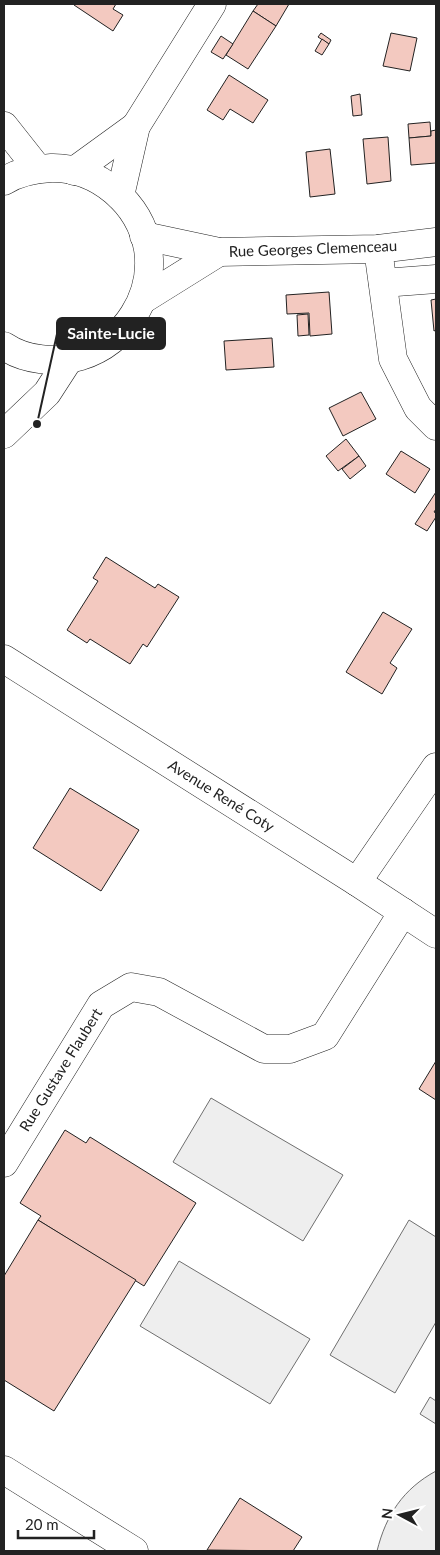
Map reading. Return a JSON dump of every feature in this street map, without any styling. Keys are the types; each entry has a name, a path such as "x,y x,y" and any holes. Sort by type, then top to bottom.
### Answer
{"street":[{"path":"120,196 136,126 212,4"},
{"path":"4,126 38,169"},
{"path":"74,171 136,126"},
{"path":"4,181 22,173 38,169 61,168 84,173 105,183 125,201 140,224 148,249 148,276 142,300 130,322 113,340 92,352 68,359 39,360 12,352 4,346"},
{"name":"Rue Georges Clemenceau","path":"144,236 219,252 378,249 436,242"},
{"path":"378,249 393,359 418,408 436,426"},
{"name":"Rue Georges Clemenceau","path":"142,300 219,252"},
{"path":"383,283 436,279"},
{"path":"4,434 47,392 68,359"},
{"name":"Avenue René Coty","path":"4,659 436,934"},
{"path":"356,882 436,768"},
{"name":"Rue Gustave Flaubert","path":"4,1163 101,1005 131,987 159,992 264,1048 290,1049 325,1036 403,912"},
{"path":"4,1470 134,1551"}],"shaded area":[{"path":"211,1098 343,1175 303,1241 173,1162"},
{"path":"409,1220 436,1237 436,1322 395,1393 330,1355"},
{"path":"179,1261 310,1339 270,1404 140,1326"},
{"path":"430,1397 436,1401 436,1424 420,1414"},
{"path":"436,1471 436,1551 377,1551 385,1526 398,1504 414,1486"}],"building":[{"path":"75,4 116,4 113,9 123,15 113,31"},
{"path":"258,4 289,4 276,26 253,11"},
{"path":"253,11 276,26 248,69 226,55"},
{"path":"321,33 331,40 329,44 318,37"},
{"path":"391,33 417,38 410,71 383,66"},
{"path":"221,36 233,44 223,59 211,52"},
{"path":"322,39 329,44 322,55 315,51"},
{"path":"229,75 268,100 253,123 230,109 223,120 207,110"},
{"path":"360,94 362,115 353,116 351,96"},
{"path":"430,122 431,136 409,138 408,124"},
{"path":"436,130 436,163 411,165 409,138 431,136 431,131"},
{"path":"388,137 391,181 367,184 363,139"},
{"path":"330,149 335,194 310,197 306,152"},
{"path":"329,292 332,334 310,336 309,313 287,314 286,295"},
{"path":"436,299 436,330 434,331 431,300"},
{"path":"308,314 309,335 298,336 297,315"},
{"path":"272,338 274,367 226,370 224,341"},
{"path":"361,392 376,419 343,436 329,408"},
{"path":"346,439 359,456 338,471 326,456"},
{"path":"401,451 430,469 415,493 386,474"},
{"path":"359,456 366,466 350,479 342,469"},
{"path":"436,492 436,509 434,512 436,517 427,531 415,524"},
{"path":"106,557 155,588 158,584 179,597 147,647 143,644 130,664 90,639 87,643 67,630 98,581 93,578"},
{"path":"383,612 412,629 390,663 397,668 382,694 346,672"},
{"path":"70,788 139,830 101,891 33,848"},
{"path":"436,1061 436,1100 419,1089"},
{"path":"65,1130 86,1143 90,1137 196,1203 144,1286 38,1220 41,1216 20,1203"},
{"path":"38,1220 136,1280 54,1411 4,1380 4,1276"},
{"path":"240,1498 302,1537 293,1551 207,1550"}],"place":[{"name":"Sainte-Lucie","path":"37,424"}]}
